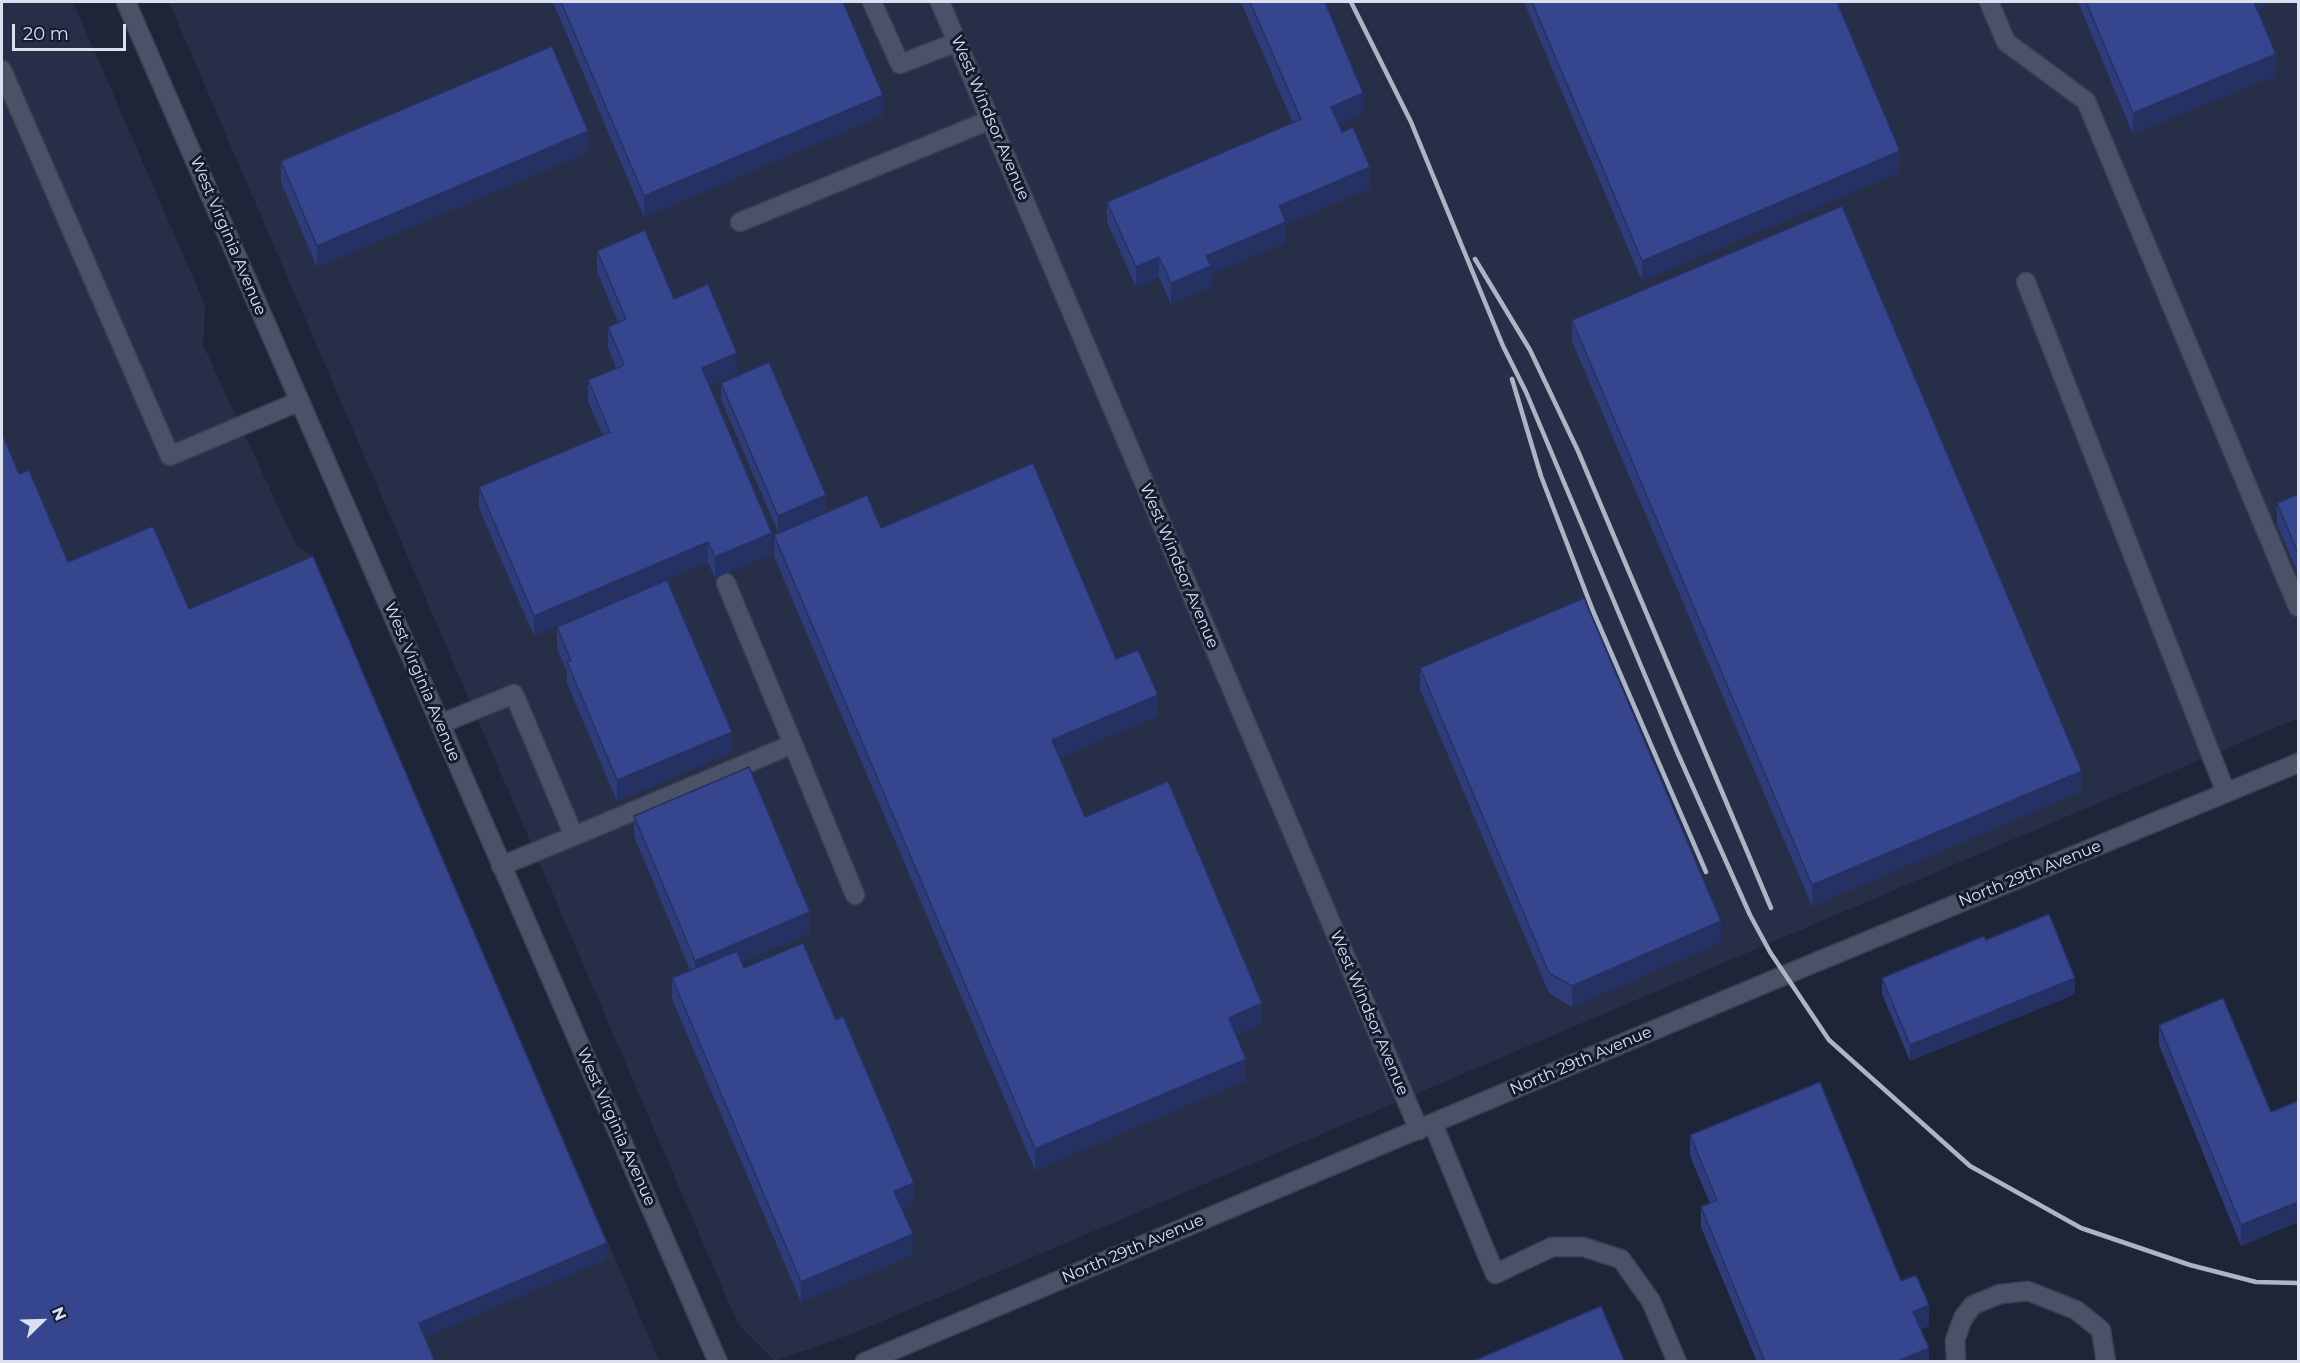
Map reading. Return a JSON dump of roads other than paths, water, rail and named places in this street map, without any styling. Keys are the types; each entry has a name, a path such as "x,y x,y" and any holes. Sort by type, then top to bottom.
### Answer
{"street":[{"name":"West Virginia Avenue","path":"126,2 718,1362"},
{"path":"872,2 900,64 957,42"},
{"name":"West Windsor Avenue","path":"940,2 1426,1127 1495,1274 1552,1247 1583,1246 1621,1259 1652,1301 1677,1362"},
{"path":"1989,2 2006,42 2086,101 2298,607"},
{"path":"2,70 170,456 300,401"},
{"path":"740,222 990,120"},
{"path":"2026,282 2226,793"},
{"path":"726,583 855,895"},
{"path":"441,724 514,694 574,836"},
{"path":"501,866 793,744"},
{"name":"North 29th Avenue","path":"865,1362 1796,970 2298,763"},
{"path":"1956,1362 1955,1340 1963,1318 1973,1305 2000,1294 2028,1291 2076,1310 2101,1330 2106,1362"}],"railway":[{"path":"1351,2 1411,122 1503,346 1526,392 1678,754 1750,915 1770,952 1829,1040 1970,1166 2081,1228 2190,1265 2256,1282 2298,1283"},
{"path":"1475,259 1530,350 1578,451 1771,908"},
{"path":"1512,379 1541,476 1593,611 1706,872"}]}
